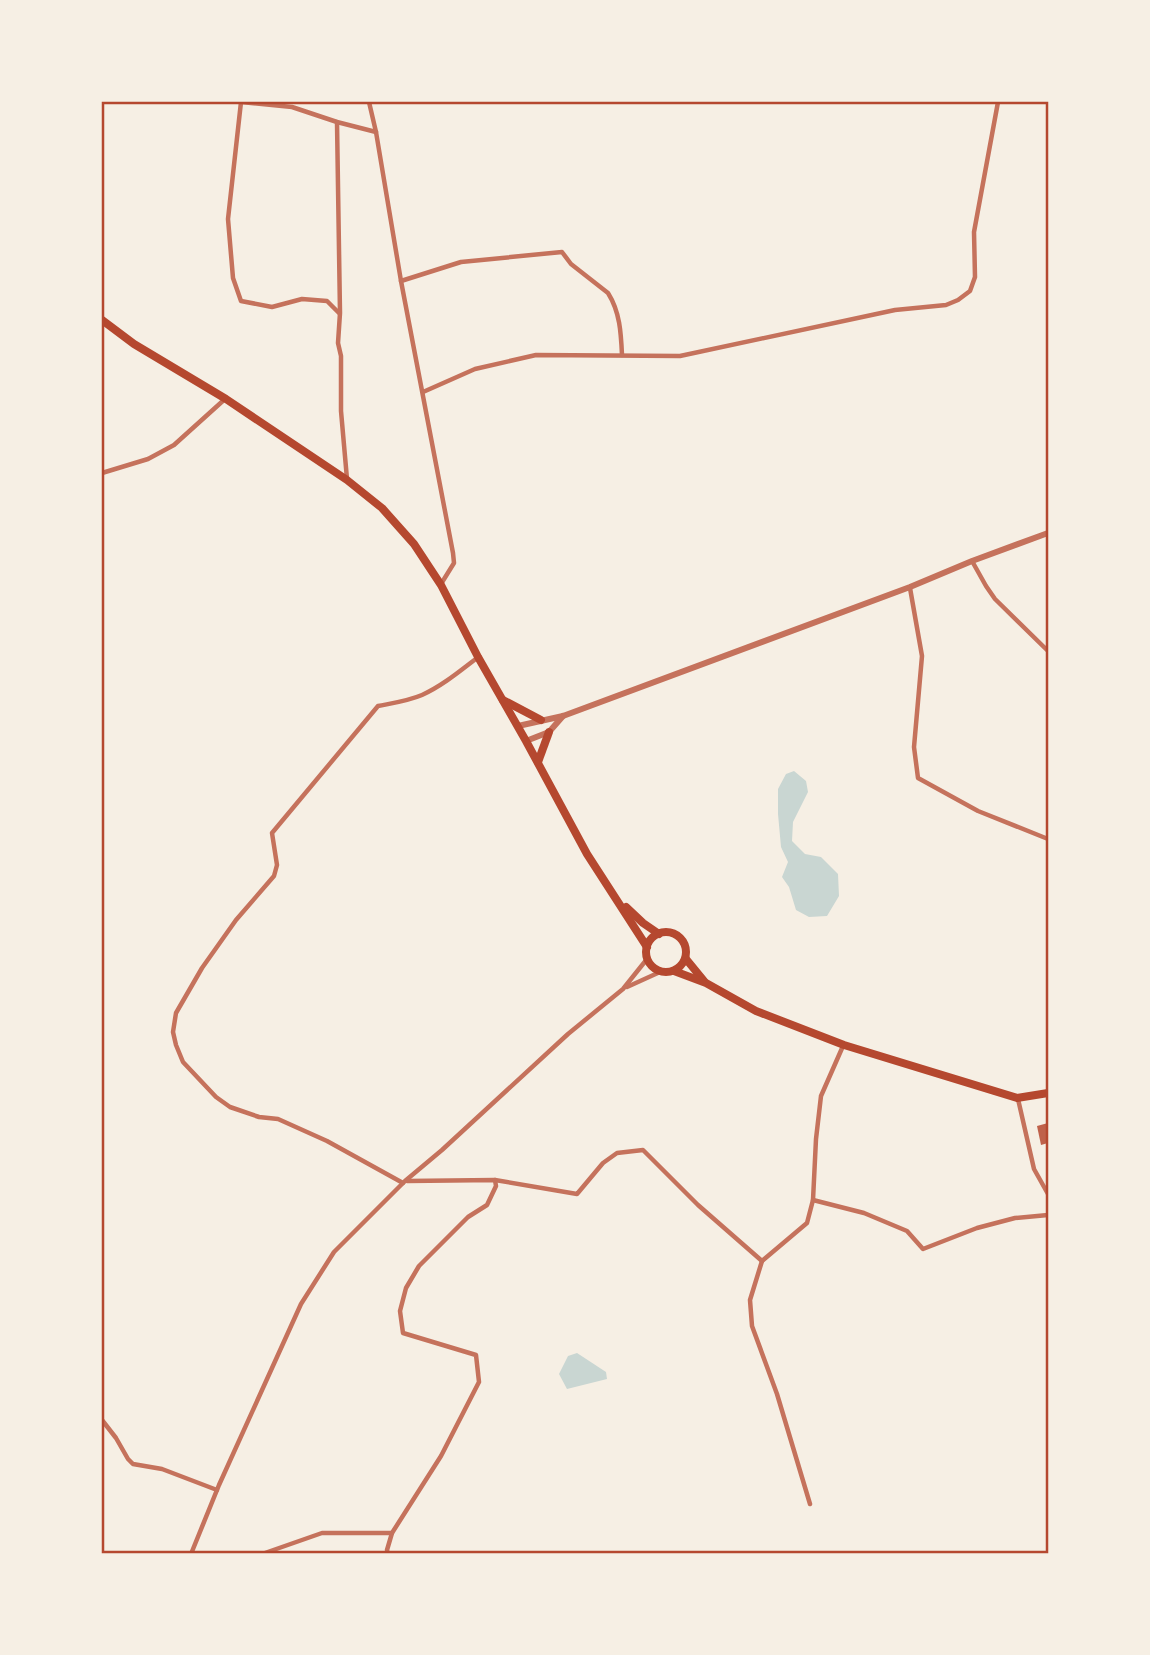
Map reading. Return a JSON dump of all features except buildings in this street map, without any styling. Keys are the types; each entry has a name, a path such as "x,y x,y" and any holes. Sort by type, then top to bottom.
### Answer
{"highway":[{"path":"102,320 134,344 226,399 348,480 382,508 414,544 441,585 587,854 647,947"},
{"path":"503,700 541,720"},
{"path":"538,762 549,732"},
{"path":"618,900 659,934"},
{"path":"668,932 677,935 687,950 686,959 674,971 660,972 654,969 647,959 647,947 653,937 659,934 668,932"},
{"path":"686,959 706,983"},
{"path":"674,971 706,983 756,1011 844,1045 1017,1098 1048,1093"}],"street":[{"path":"340,313 327,301 302,299 272,307 240,301 233,278 228,219 241,102 292,107 376,132"},
{"path":"369,102 453,553 454,563 441,585"},
{"path":"423,392 475,369 536,355 680,355 884,312 946,305 958,300 970,290 975,277 974,232 998,102"},
{"path":"337,122 340,313 338,343 348,480"},
{"path":"401,281 461,262 562,253 611,298 620,321 622,355"},
{"path":"102,473 148,459 174,445 226,399"},
{"path":"518,726 563,716 1048,533"},
{"path":"972,561 995,599 1048,651"},
{"path":"910,587 922,656 914,747 918,778 978,811 1048,839"},
{"path":"478,657 453,677 422,695 378,706 280,823 272,834 277,865 274,876 236,920 202,968 176,1013 173,1032 183,1062 216,1097 230,1107 278,1119 327,1141 404,1182 495,1180 578,1194 603,1163 617,1153 643,1150 698,1205 762,1261"},
{"path":"526,741 549,732 563,716"},
{"path":"191,1553 302,1304 334,1252 404,1182 568,1034 623,989 647,959"},
{"path":"623,989 660,972"},
{"path":"810,1504 777,1394 752,1326 750,1300 762,1261 807,1223 813,1200 821,1096 844,1045"},
{"path":"1017,1098 1034,1169 1048,1194"},
{"path":"388,1553 392,1533 441,1456 479,1382 476,1355 403,1333 400,1311 407,1288 419,1266 468,1217 487,1205 496,1186 495,1180"},
{"path":"813,1200 864,1213 907,1231 923,1249 989,1225 1015,1218 1048,1215"},
{"path":"102,1420 133,1464 162,1469 217,1490"},
{"path":"262,1553 322,1533 392,1533"}],"shaded area":[{"path":"794,771 806,781 808,792 793,822 792,841 805,854 821,857 838,874 839,896 827,916 809,917 796,910 789,887 782,877 788,862 781,847 778,789 786,774"},
{"path":"577,1353 606,1372 607,1379 567,1389 559,1374 568,1356"}]}
